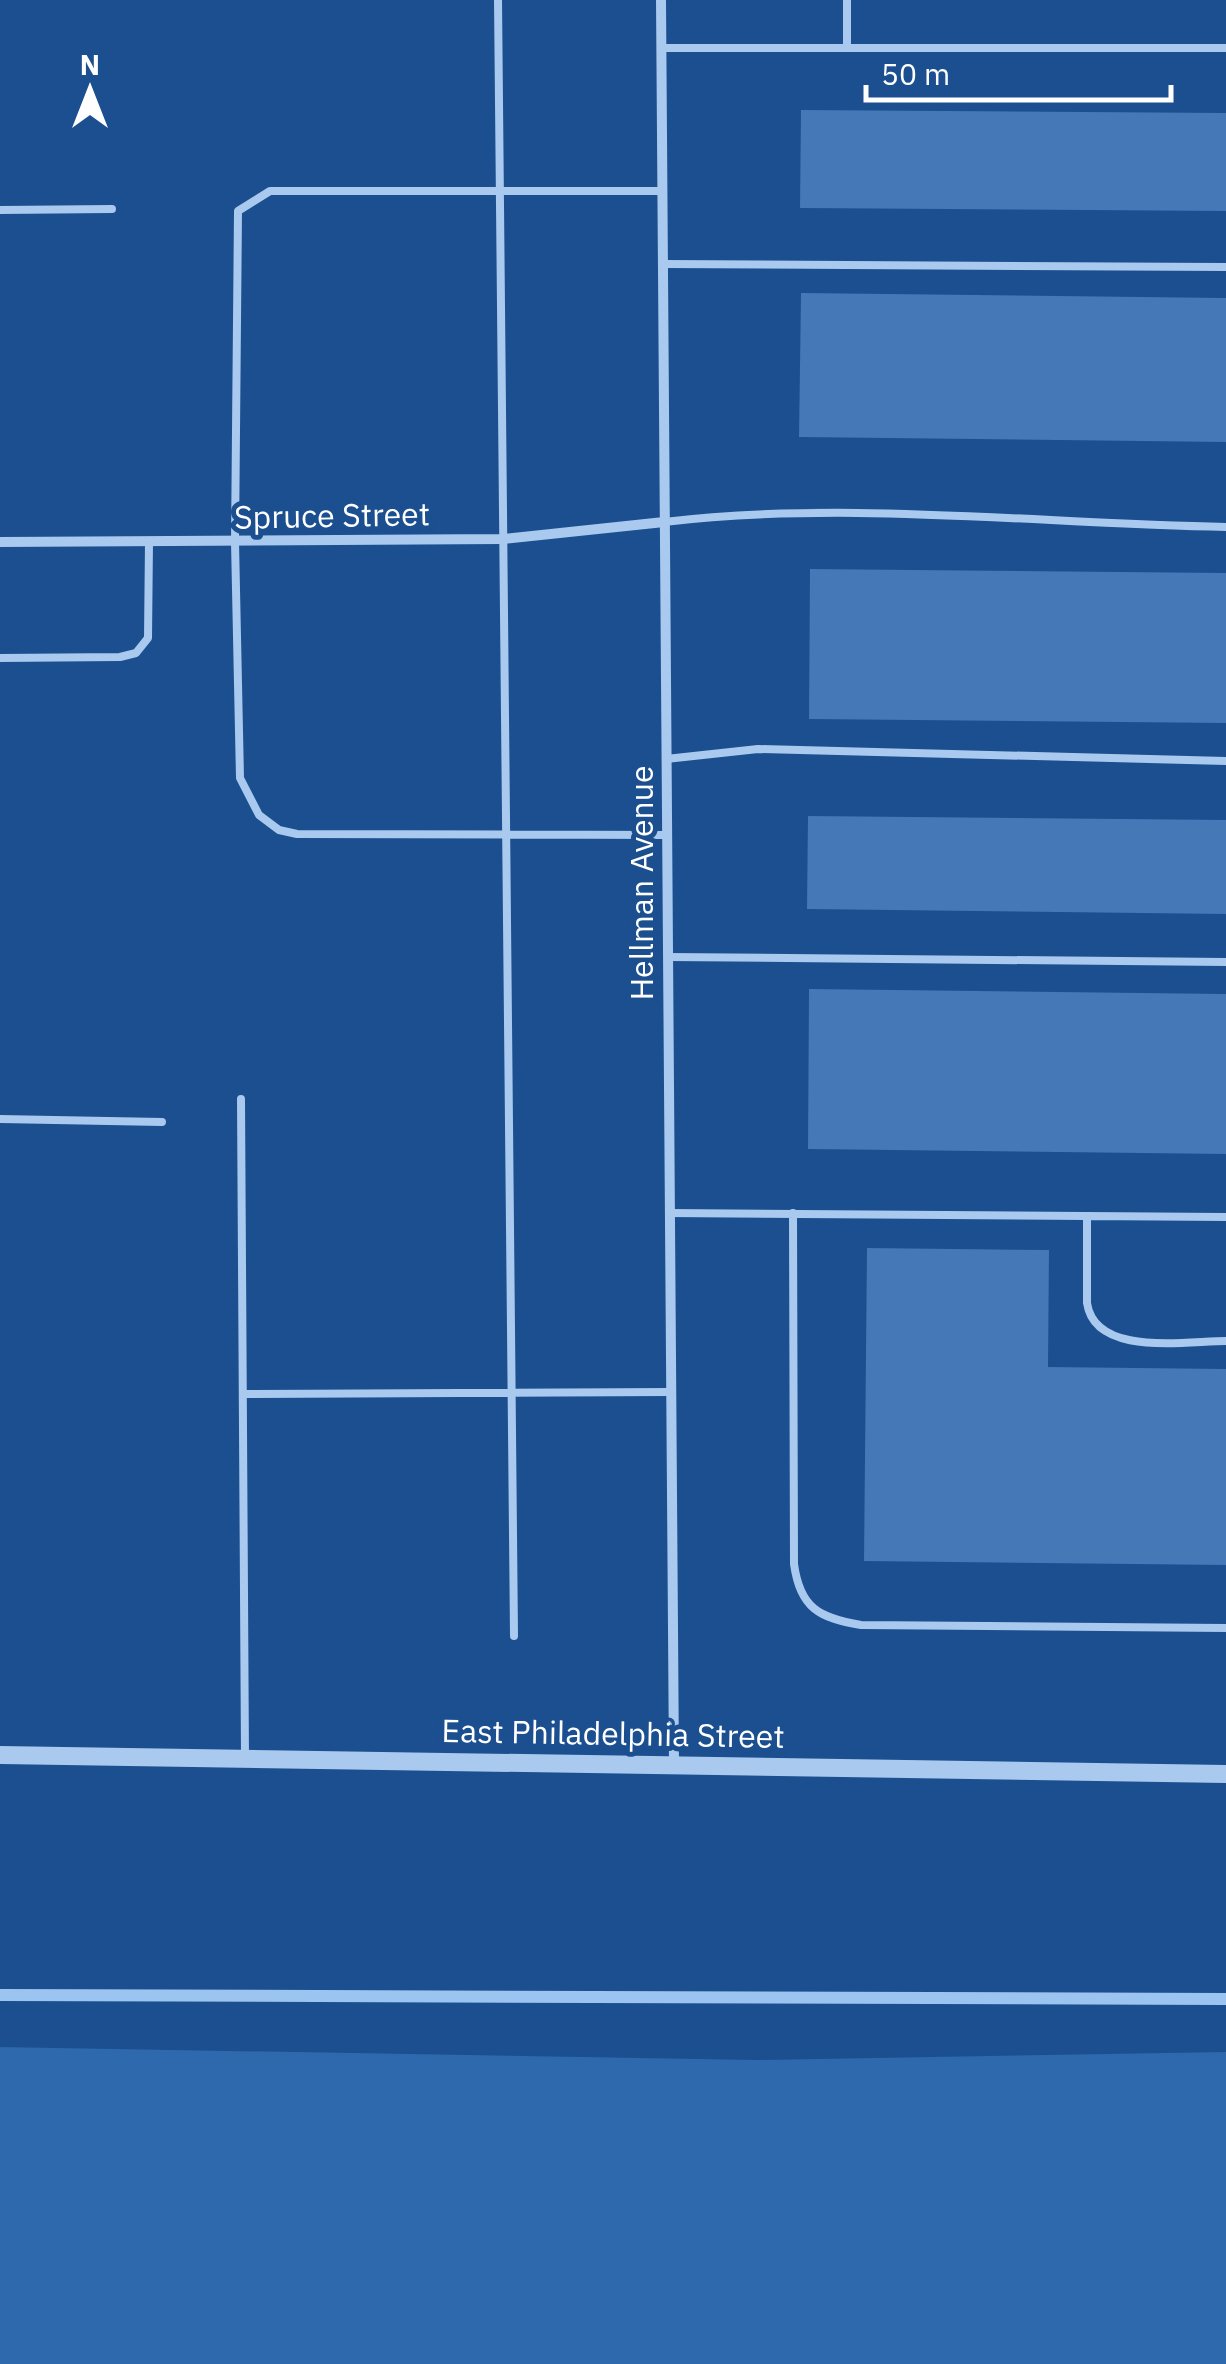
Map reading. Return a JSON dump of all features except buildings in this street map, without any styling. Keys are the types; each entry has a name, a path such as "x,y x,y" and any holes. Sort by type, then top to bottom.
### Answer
{"street":[{"name":"Hellman Avenue","path":"660,0 674,1765"},
{"name":"Spruce Street","path":"0,542 503,539 664,522"},
{"name":"East Philadelphia Street","path":"0,1755 1226,1774"}],"lane":[{"path":"498,0 514,1636"},
{"path":"846,0 847,48"},
{"path":"661,48 1226,48"},
{"path":"662,192 270,192 238,211 235,542 240,778 260,815 278,830 296,834 666,835"},
{"path":"0,210 112,209"},
{"path":"662,264 1226,267"},
{"path":"664,522 732,514 970,516 1120,525 1226,526"},
{"path":"0,658 120,657 136,653 148,638 149,542"},
{"path":"666,760 758,749 1226,761"},
{"path":"668,958 1226,962"},
{"path":"242,1098 245,1758"},
{"path":"0,1120 162,1122"},
{"path":"669,1213 1226,1217"},
{"path":"793,1213 794,1564 797,1587 809,1604 820,1614 860,1625 1226,1628"},
{"path":"1086,1216 1087,1302 1089,1315 1102,1331 1123,1340 1226,1341"},
{"path":"243,1394 671,1392"}],"shaded area":[{"path":"0,2047 756,2060 1226,2052 1226,2364 0,2364"}],"waterway":[{"path":"0,1995 1226,1999"}]}
